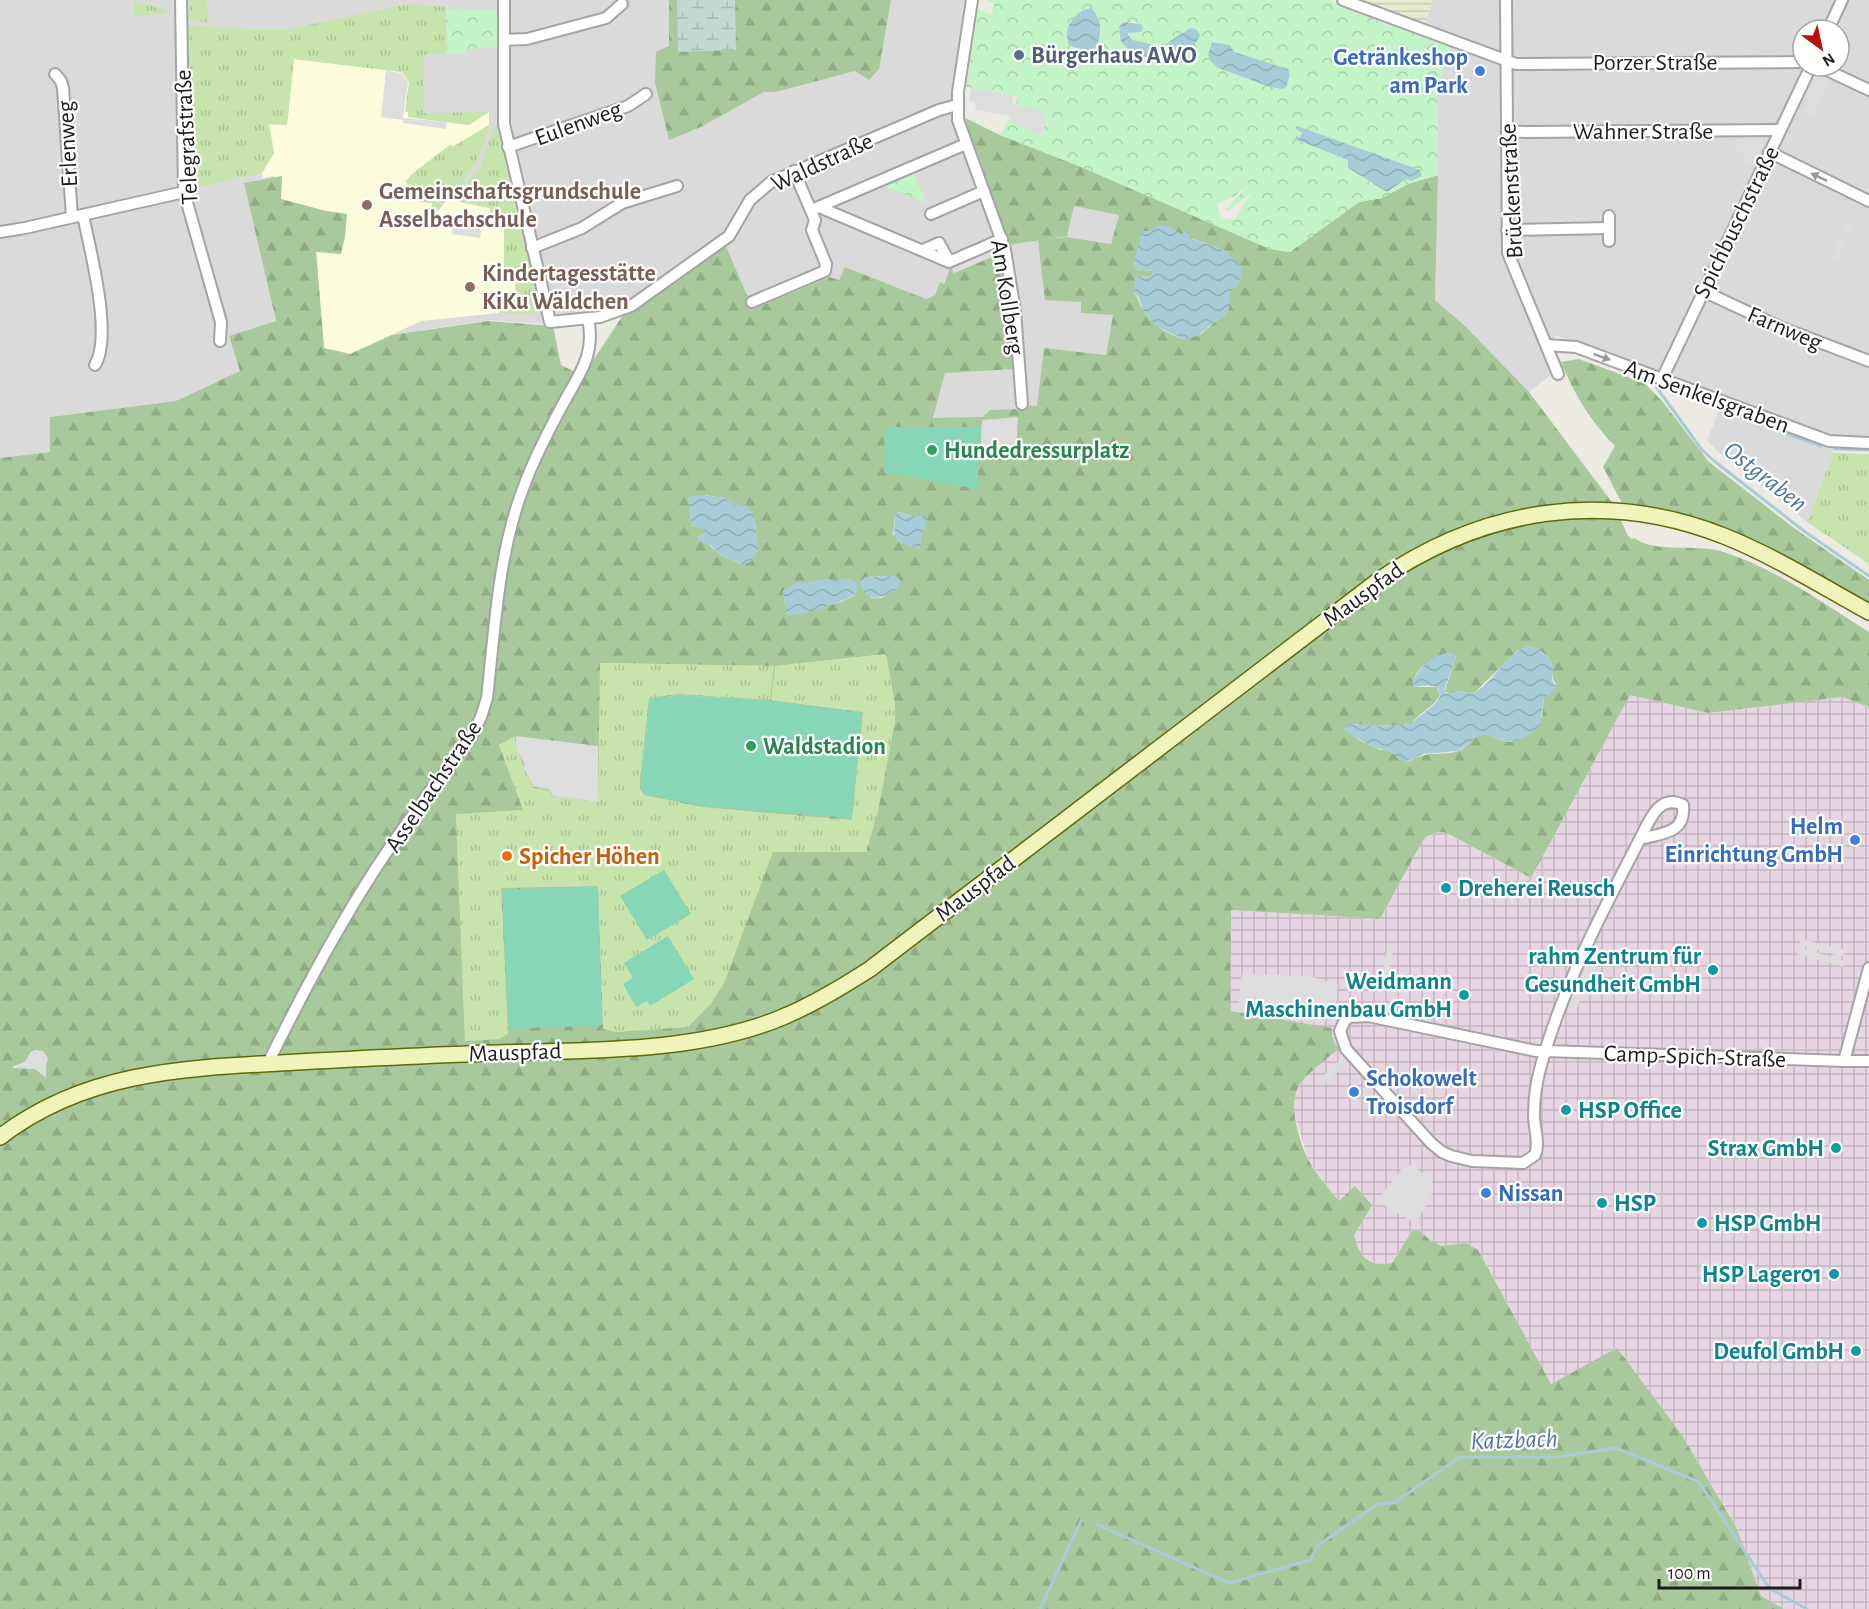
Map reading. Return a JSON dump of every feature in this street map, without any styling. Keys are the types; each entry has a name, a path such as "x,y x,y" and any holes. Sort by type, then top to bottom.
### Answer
{"street":[{"name":"Telegrafstraße","path":"181,0 184,192 221,322 220,341"},
{"path":"504,0 503,114 508,147 532,248 582,228 622,202 676,186"},
{"path":"957,105 957,92 972,0"},
{"name":"Porzer Straße","path":"1343,0 1516,64 1791,62"},
{"name":"Brückenstraße","path":"1506,0 1508,230 1511,262 1558,374"},
{"path":"1834,18 1842,0"},
{"path":"504,40 527,39 606,18 622,4"},
{"name":"Erlenweg","path":"55,74 63,88 77,216 94,270 101,320 101,345 99,358 95,365"},
{"name":"Spichbuschstraße","path":"1662,379 1804,78"},
{"path":"1844,78 1869,90"},
{"name":"Eulenweg","path":"508,147 628,106 646,94"},
{"name":"Am Kollberg","path":"957,105 958,120 966,144 1002,239 1015,311 1022,404"},
{"name":"Waldstraße","path":"532,248 550,322 588,319 611,314 631,306 729,236 744,209 758,191 771,182 939,110 957,105"},
{"name":"Wahner Straße","path":"1507,132 1780,130"},
{"path":"815,209 966,144"},
{"path":"1769,152 1869,201"},
{"path":"752,302 825,271 826,264 812,230 815,209 794,171"},
{"path":"931,214 984,191"},
{"path":"0,232 184,192"},
{"path":"815,209 923,250 939,243 949,262 1002,239"},
{"path":"1609,216 1609,241"},
{"path":"1508,230 1609,228"},
{"name":"Farnweg","path":"1703,291 1780,327 1869,361"},
{"name":"Asselbachstraße","path":"268,1063 344,923 386,853 472,735 481,717 487,698 505,556 516,508 530,471 563,404 585,366 591,339 588,319"},
{"name":"Am Senkelsgraben","path":"1546,345 1576,347 1829,441 1869,443"},
{"name":"Mauspfad","path":"0,1137 22,1121 55,1103 100,1086 154,1072 268,1063 650,1046 726,1035 782,1018 826,998 870,969 1346,605 1406,563 1439,544 1465,533 1510,519 1566,511 1622,511 1677,521 1725,537 1756,551 1869,612"},
{"name":"Camp-Spich-Straße","path":"1640,839 1596,924 1566,990 1546,1051 1535,1098 1534,1122 1537,1143 1534,1155 1523,1163 1472,1161 1451,1156 1431,1143 1346,1049 1340,1031 1345,1020 1350,1017 1368,1016 1546,1051 1869,1061"},
{"path":"1844,1061 1869,968"}],"shaded area":[{"path":"0,0 669,0 669,46 703,126 764,92 776,92 856,71 879,69 891,0 975,0 964,92 965,118 1008,244 1074,206 1120,214 1111,244 1067,237 1082,302 1081,313 1113,314 1106,356 1044,348 1037,406 1026,405 1018,409 990,410 983,417 933,419 945,373 1014,343 998,255 954,273 951,267 944,284 935,295 926,299 845,267 839,280 830,277 753,309 725,244 625,313 597,324 491,320 324,348 244,183 276,322 240,371 176,401 50,417 50,452 0,458"},
{"path":"1364,0 1433,0 1425,23"},
{"path":"1433,0 1869,0 1869,439 1829,438 1833,453 1807,522 1716,450 1707,440 1724,399 1555,335 1552,374 1529,392 1465,326 1435,300 1438,175 1437,87 1450,47 1425,23"},
{"name":"Gemeinschaftsgrundschule Asselbachschule","path":"294,59 402,72 409,82 405,111 408,112 408,117 469,125 489,112 489,125 461,143 452,147 450,145 412,174 410,200 433,203 431,214 433,215 456,191 461,202 490,208 504,220 504,270 517,272 514,303 500,302 499,313 421,321 350,354 324,348 316,252 347,214 280,199 274,176 263,178 262,173 274,153 269,124 287,125"},
{"path":"386,71 402,73 408,82 403,118 447,122 446,129 403,123 403,120 381,117"},
{"path":"1814,78 1830,79 1814,116 1805,112 1810,101 1804,98"},
{"path":"971,88 1013,95 1012,102 1023,111 1028,106 1045,114 1043,120 1047,122 1041,135 1011,122 1009,116 975,110 976,103 969,101"},
{"path":"1736,137 1756,137 1765,143 1751,164 1742,164 1744,153 1737,151"},
{"path":"1852,214 1858,217 1837,261 1831,258"},
{"path":"454,217 482,221 480,238 452,234"},
{"path":"993,248 996,255 954,273 951,265"},
{"path":"1018,417 1016,455 980,452 982,420"},
{"path":"1630,694 1708,713 1842,697 1869,707 1869,1609 1784,1609 1761,1596 1737,1529 1682,1435 1617,1349 1551,1384 1478,1250 1466,1243 1442,1246 1431,1241 1419,1230 1412,1231 1392,1263 1383,1265 1370,1261 1358,1252 1354,1235 1339,1201 1323,1183 1307,1156 1295,1116 1293,1100 1298,1088 1334,1044 1332,1037 1230,1012 1230,910 1380,919 1423,840 1432,833 1439,832 1447,833 1531,878"},
{"path":"516,736 598,746 598,802 553,796 549,789 534,787 524,769 518,747 515,746"},
{"path":"1801,939 1845,950 1844,957 1799,945"},
{"path":"1388,946 1394,947 1384,995 1377,994"},
{"path":"1798,947 1845,961 1844,967 1797,954"},
{"path":"1592,951 1601,954 1576,1010 1567,1007"},
{"path":"1242,974 1310,976 1338,985 1334,1020 1326,1017 1323,1024 1238,1011"},
{"path":"34,1050 43,1051 48,1058 46,1078 35,1069 12,1068 25,1062"},
{"path":"1343,1057 1348,1062 1324,1085 1319,1080"},
{"path":"1406,1163 1428,1176 1432,1182 1433,1191 1416,1224 1377,1201"}],"green space":[{"path":"189,0 206,0 209,23 186,19 189,14"},
{"path":"669,0 891,0 879,69 869,80 855,71 776,92 764,92 703,126 669,140 655,82 656,52 669,46"},
{"path":"677,0 735,0 736,50 678,52"},
{"path":"987,0 1329,0 1451,47 1437,87 1438,175 1408,184 1382,198 1359,202 1290,252 1270,249 1079,166 1000,135 1016,106 1017,96 966,87 978,9 992,15 994,4","holes":["1091,8 1095,13 1101,31 1098,43 1090,54 1069,45 1067,39 1071,21","1123,22 1137,22 1141,32 1127,33 1136,41 1155,46 1157,50 1179,37 1185,30 1198,37 1191,47 1177,54 1144,55 1137,54 1126,47 1122,42 1119,27","1213,41 1231,47 1234,52 1284,69 1276,87 1269,87 1218,68 1208,55","1298,127 1420,170 1422,176 1411,181 1406,179 1387,192 1348,168 1349,160 1295,139 1296,136 1301,136 1302,132","1251,182 1226,209 1229,212 1255,191 1244,203 1236,218 1231,220 1222,218 1218,211 1218,204 1235,196"]},
{"path":"134,1 167,10 165,13 133,17"},
{"path":"408,4 446,7 447,54 424,55 424,113 489,112 469,125 408,117 408,112 405,112 409,82 402,72 294,59 287,125 269,124 274,153 262,173 191,189 188,146 195,145 195,134 188,134 186,29 191,25 284,30"},
{"path":"446,7 493,10 499,15 498,48 466,49 465,53 447,54"},
{"path":"965,118 1000,135 1079,166 1270,249 1290,252 1359,202 1382,198 1408,184 1438,175 1435,300 1465,326 1529,392 1614,505 1628,536 1654,546 1713,549 1743,559 1799,588 1869,632 1869,707 1842,697 1708,713 1630,695 1531,878 1447,833 1437,832 1423,840 1380,919 1231,910 1230,1011 1332,1028 1332,1037 1338,1049 1301,1083 1295,1095 1294,1112 1306,1155 1339,1201 1355,1186 1372,1205 1354,1235 1362,1255 1371,1262 1392,1263 1412,1231 1419,1230 1431,1241 1442,1246 1466,1243 1478,1250 1551,1384 1617,1348 1682,1435 1737,1529 1761,1596 1784,1609 0,1609 0,458 50,452 50,417 176,401 240,371 229,336 276,321 244,183 282,176 281,199 347,214 341,254 316,252 324,348 350,354 392,335 488,321 553,326 561,365 583,376 623,315 725,244 753,309 830,277 839,280 845,267 926,299 935,295 940,282 944,284 951,266 954,273 998,254 1014,343 1015,369 945,373 933,418 983,417 990,410 1018,409 1026,405 1037,406 1044,348 1106,355 1113,315 1081,313 1081,302 1045,300 1038,240 1008,245","holes":["1074,206 1119,215 1111,244 1067,237 1047,239 1067,236","1182,234 1190,240 1193,239 1224,250 1233,259 1229,307 1225,316 1201,334 1182,339 1165,331 1147,315 1134,293 1137,277 1154,276 1152,271 1136,269 1134,263 1140,244","704,495 724,498 739,506 746,506 755,522 758,550 743,565 724,557 698,537 707,533 700,527 691,525 690,507","899,512 911,516 924,516 919,549 893,535 895,514","896,576 890,593 882,598 871,598 864,577","827,579 852,579 855,595 841,602 815,609 785,605 783,591 793,585","1528,646 1542,652 1552,664 1556,684 1544,698 1542,717 1511,742 1480,734 1458,751 1428,754 1408,762 1388,750 1380,750 1361,741 1354,736 1348,724 1388,726 1412,724 1440,694 1436,687 1414,687 1416,675 1432,659 1446,654 1452,653 1456,657 1445,691 1450,695 1459,691 1471,694 1517,651","886,654 895,704 895,721 878,811 866,852 773,852 724,983 711,1003 688,1027 615,1032 603,1029 598,886 501,888 508,1034 499,1039 465,1041 456,814 523,810 499,745 515,736 515,746 598,802 600,663 774,666 770,700 679,694 649,698 640,789 644,795 701,807 852,820 863,712 771,700 775,666","679,695 771,701 641,789 650,699","38,1050 46,1066 46,1076 35,1069 12,1067 25,1062 31,1052"]},
{"path":"489,125 480,154 469,174 435,214 431,215 432,203 410,200 410,191 406,181 412,174 450,145 452,147"},
{"path":"495,125 539,307 532,315 499,313 500,302 514,303 517,272 504,270 504,220 489,218 490,208 461,202 459,194 480,167"},
{"path":"913,170 926,203 880,184"},
{"path":"1579,359 1644,383 1662,401 1709,462 1794,528 1869,580 1869,606 1780,558 1624,507 1603,467 1615,446 1584,407 1561,362"},
{"name":"Hundedressurplatz","path":"885,427 981,427 977,489 884,472"},
{"path":"1833,453 1869,454 1869,564 1807,522"},
{"path":"886,654 895,704 895,721 878,811 866,852 773,853 724,983 711,1003 688,1027 615,1032 603,1030 598,886 501,888 508,1035 499,1039 465,1041 456,813 523,810 499,745 515,736 518,752 524,763 549,789 598,802 599,663 775,666","holes":["679,694 770,700 863,712 852,819 701,807 644,795 640,789"]},
{"name":"Waldstadion","path":"679,695 771,701 862,713 851,818 701,806 645,794 641,789 641,779 650,699"},
{"path":"519,752 526,765 537,777 547,787 557,792 598,802 552,796 549,789 534,788"},
{"path":"664,870 691,914 647,940 620,896"},
{"path":"598,886 602,1025 509,1029 502,890"},
{"path":"668,936 694,979 650,1006 647,1001 636,1007 623,984 633,978 624,963"}],"water":[{"path":"1091,8 1098,19 1100,31 1097,43 1090,54 1069,45 1067,32 1071,21 1079,13"},
{"path":"1123,22 1141,24 1143,29 1141,32 1128,33 1128,35 1133,40 1154,45 1157,50 1190,28 1196,29 1200,35 1194,46 1183,54 1145,57 1129,50 1121,42 1119,27"},
{"path":"1212,42 1230,45 1234,52 1288,69 1290,75 1286,87 1282,89 1270,87 1218,68 1208,55"},
{"path":"1297,126 1420,170 1422,176 1411,181 1406,179 1387,192 1348,168 1348,160 1295,139 1302,133 1296,129"},
{"path":"1158,225 1166,226 1182,234 1189,231 1189,239 1224,250 1242,267 1240,282 1229,292 1230,305 1225,316 1197,336 1182,339 1155,325 1143,310 1139,298 1134,293 1135,277 1154,276 1152,271 1135,269 1140,236 1144,231 1151,231"},
{"path":"704,495 724,498 738,506 746,506 754,514 758,550 752,561 743,565 724,557 711,546 698,540 698,537 707,533 700,527 691,525 687,499"},
{"path":"898,512 911,516 924,516 928,519 921,535 920,549 898,542 894,536 895,514"},
{"path":"896,576 900,580 899,587 888,595 876,598 866,594 860,582 864,577"},
{"path":"827,579 852,579 857,583 857,592 824,608 802,614 787,615 783,592 787,588"},
{"path":"1528,646 1537,648 1550,659 1553,669 1552,679 1556,688 1544,698 1540,725 1532,733 1516,741 1507,742 1487,735 1479,735 1458,751 1423,754 1406,762 1391,752 1373,747 1343,730 1348,724 1388,726 1412,724 1438,700 1440,695 1435,687 1412,685 1422,667 1439,656 1452,653 1456,657 1445,692 1450,695 1459,691 1471,694 1486,684 1511,656"}],"waterway":[{"name":"Ostgraben","path":"1657,388 1702,450 1713,460 1804,531 1869,576"},
{"path":"1673,391 1757,422"},
{"path":"1769,427 1821,446"},
{"path":"1834,449 1869,450"},
{"name":"Katzbach","path":"1096,1524 1229,1583 1310,1560 1318,1545 1378,1504 1394,1503 1460,1457 1555,1457 1616,1448 1699,1482 1769,1588 1807,1609"},
{"name":"Katzbach","path":"1040,1609 1082,1519"}],"place":[{"name":"Bürgerhaus AWO","path":"1019,55"},
{"name":"Getränkeshop am Park","path":"1480,71"},
{"name":"Gemeinschaftsgrundschule Asselbachschule","path":"367,205"},
{"name":"Kindertagesstätte KiKu Wäldchen","path":"470,287"},
{"name":"Hundedressurplatz","path":"932,450"},
{"name":"Waldstadion","path":"751,746"},
{"name":"Helm Einrichtung GmbH","path":"1855,840"},
{"name":"Spicher Höhen","path":"507,856"},
{"name":"Dreherei Reusch","path":"1446,888"},
{"name":"rahm Zentrum für Gesundheit GmbH","path":"1713,970"},
{"name":"Weidmann Maschinenbau GmbH","path":"1464,995"},
{"name":"Schokowelt Troisdorf","path":"1354,1092"},
{"name":"HSP Office","path":"1566,1110"},
{"name":"Strax GmbH","path":"1836,1148"},
{"name":"Nissan","path":"1486,1193"},
{"name":"HSP","path":"1602,1203"},
{"name":"HSP GmbH","path":"1702,1223"},
{"name":"HSP Lager01","path":"1834,1274"},
{"name":"Deufol GmbH","path":"1856,1351"}]}
